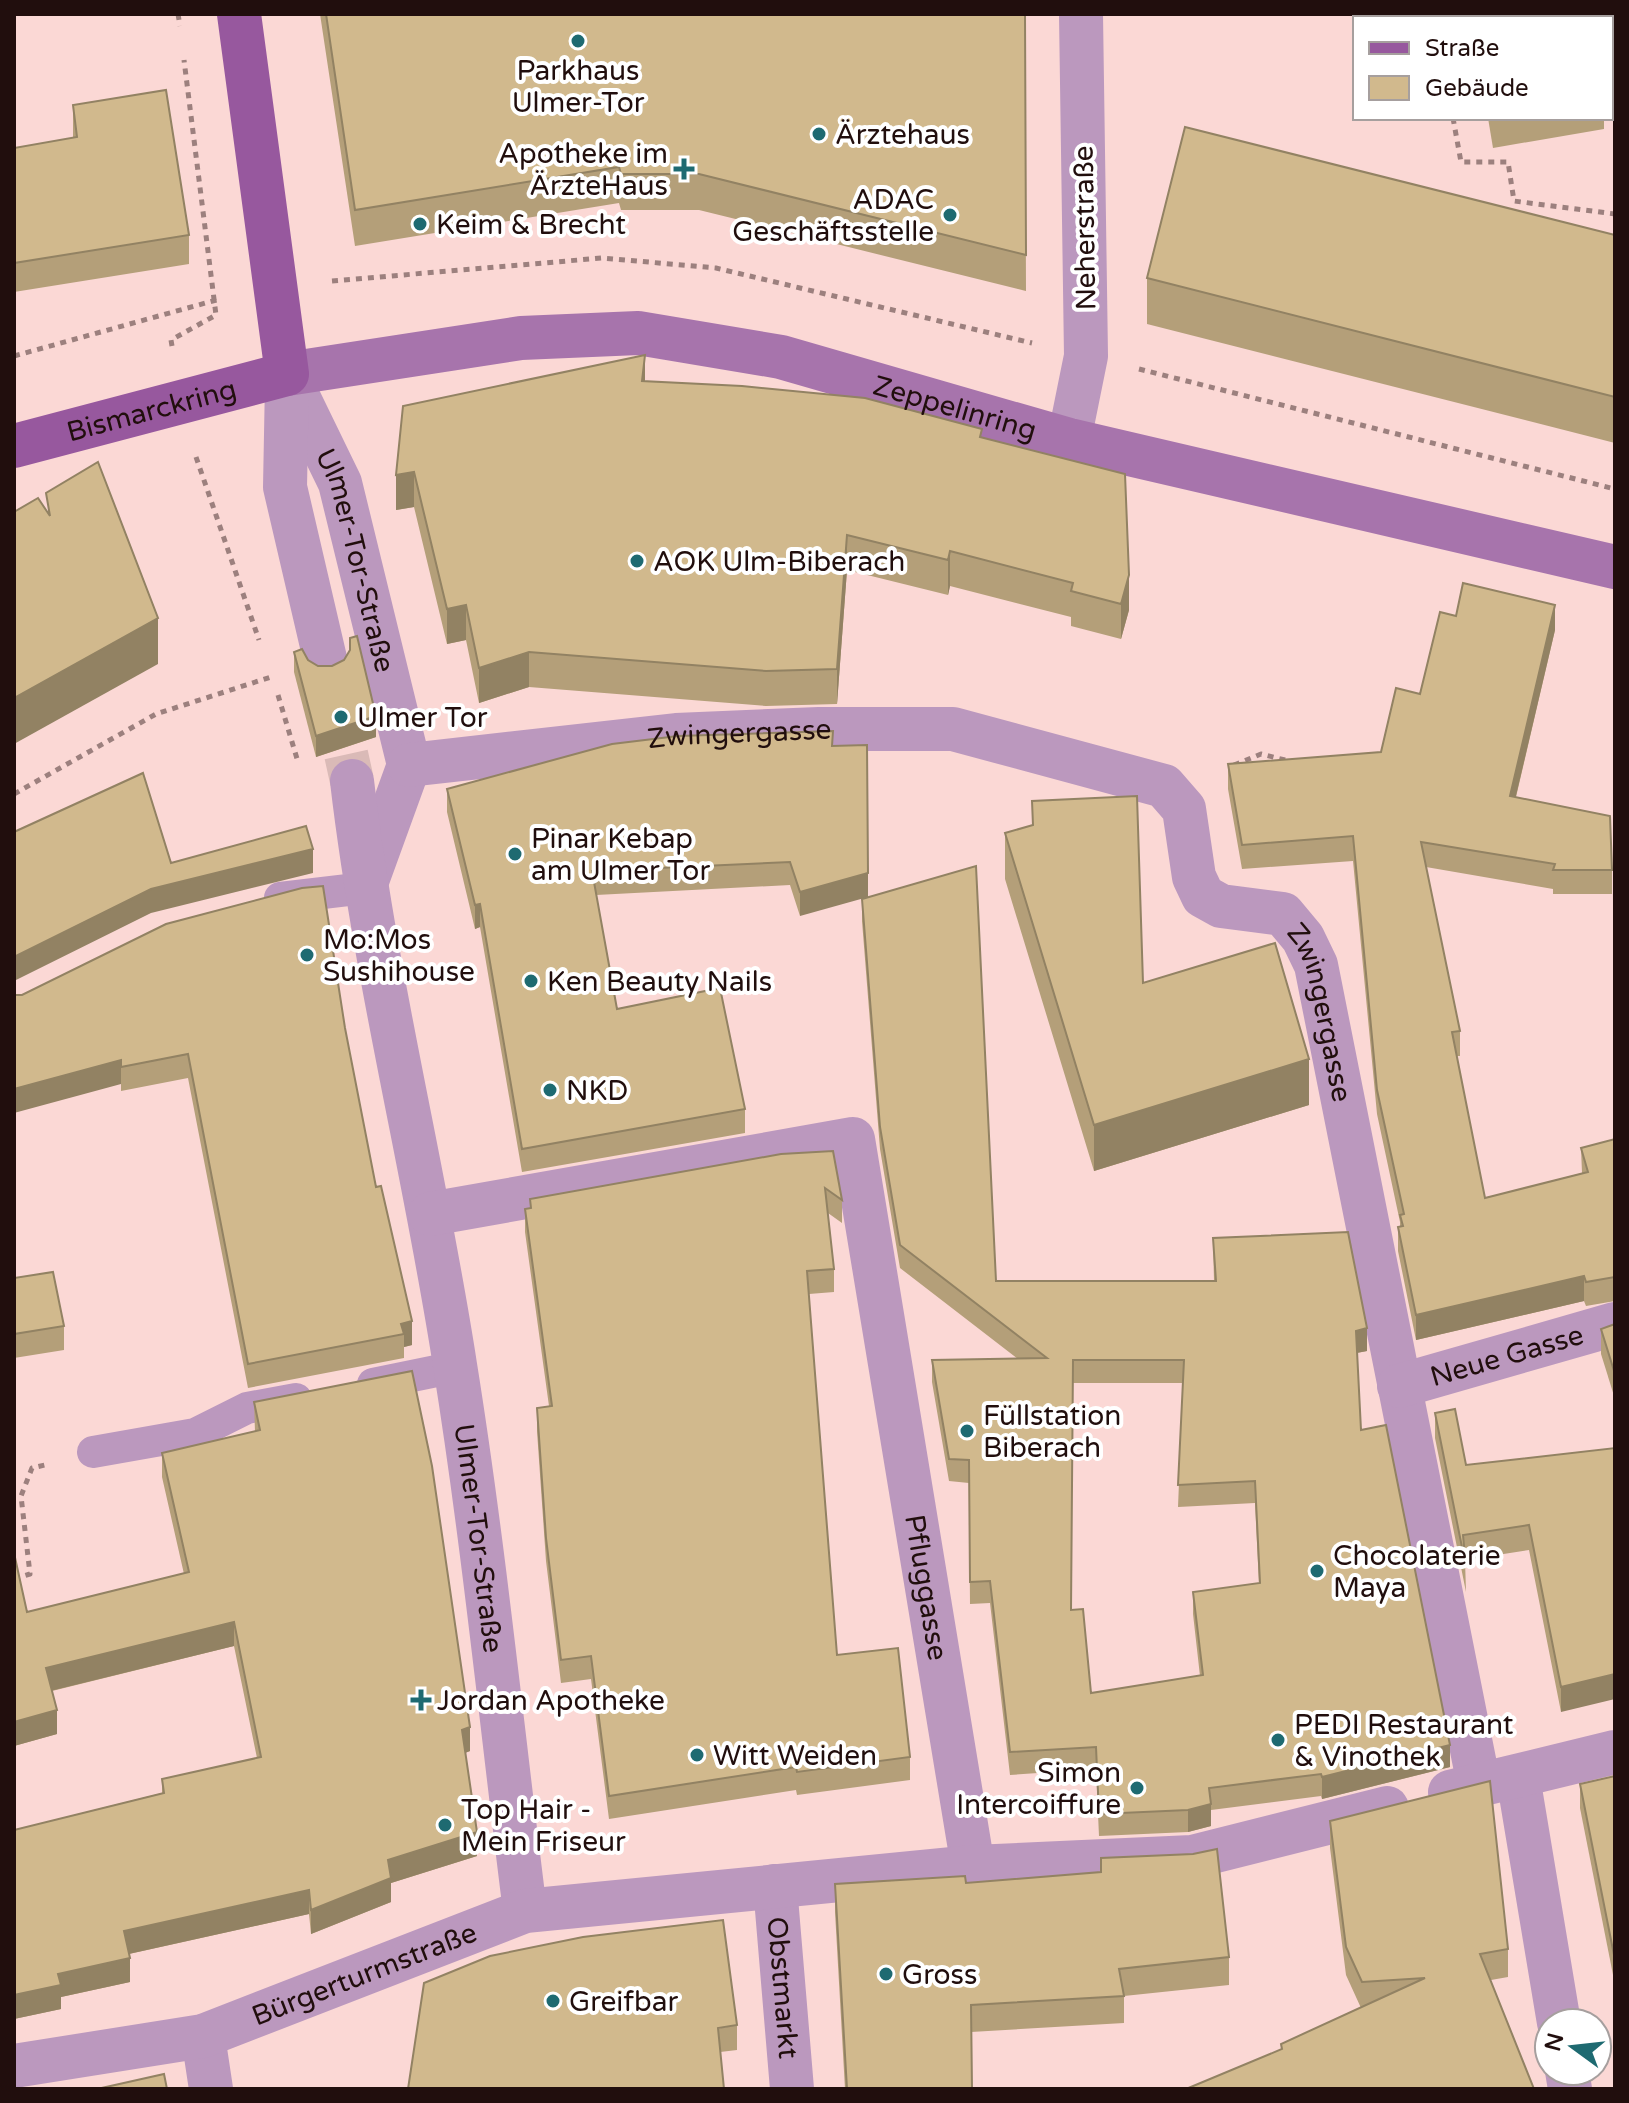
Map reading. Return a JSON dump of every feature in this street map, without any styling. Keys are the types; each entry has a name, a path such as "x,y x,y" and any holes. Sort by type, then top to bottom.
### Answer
{"main road":[{"name":"Ulmer-Tor-Straße","path":"239,14 287,374"},
{"name":"Zeppelinring","path":"287,374 521,338 638,333 781,357 1069,440 1615,567"},
{"name":"Bismarckring","path":"14,446 287,374"}],"street":[{"name":"Neherstraße","path":"1069,440 1086,356 1081,14"},
{"name":"Ulmer-Tor-Straße","path":"287,374 285,487 326,663"},
{"name":"Ulmer-Tor-Straße","path":"287,374 340,483 409,765"},
{"name":"Zwingergasse","path":"409,765 676,735 819,729 953,729 1164,786 1184,809 1194,877 1203,896 1221,906 1283,914 1303,938 1316,965 1399,1386 1555,2007"},
{"path":"365,888 409,765"},
{"name":"Ulmer-Tor-Straße","path":"352,781 365,888 430,1214 456,1367 525,1911"},
{"name":"Pfluggasse","path":"430,1214 853,1139 973,1867"},
{"name":"Neue Gasse","path":"1399,1386 1615,1324"},
{"path":"525,1911 973,1867 1192,1857 1615,1752"},
{"name":"Obstmarkt","path":"775,1886 792,2089"},
{"name":"Bürgerturmstraße","path":"14,2066 203,2036 525,1911"},
{"path":"203,2036 211,2089"}],"lane":[{"path":"257,904 299,893 365,888"},
{"path":"93,1452 195,1434 247,1408 456,1367"}],"path":[{"path":"178,14 180,29"},
{"path":"182,44 216,315 171,340 177,404 262,648"},
{"path":"1453,120 1461,162 1508,162 1514,201 1615,214"},
{"path":"267,662 301,772"},
{"path":"14,794 156,714 272,677"},
{"path":"1164,786 1261,754 1302,764"},
{"path":"1592,825 1615,830"},
{"path":"14,1579 30,1574 21,1496 32,1468 93,1452"}],"building":[{"name":"Ärztehaus","path":"326,14 1025,14 1026,255 699,174 621,174 619,167 355,210"},
{"path":"1475,14 1590,16 1476,16"},
{"path":"166,90 189,235 14,263 14,148 77,137 73,105"},
{"path":"1185,127 1615,235 1615,397 1147,278"},
{"name":"AOK Ulm-Biberach","path":"645,355 642,381 742,386 865,398 982,429 980,437 1125,474 1129,575 1121,604 1071,591 1073,583 950,551 948,560 847,535 837,669 766,671 529,652 479,668 466,605 447,609 414,472 396,475 403,406"},
{"path":"98,462 158,618 14,698 14,512 38,498 50,516 46,493"},
{"path":"1463,583 1555,605 1510,796 1610,816 1612,870 1553,870 1555,864 1421,842 1460,1031 1452,1032 1485,1198 1588,1172 1581,1148 1615,1139 1615,1277 1586,1282 1584,1276 1416,1315 1398,1227 1403,1226 1400,1215 1404,1214 1377,1090 1353,836 1242,845 1228,764 1381,752 1396,688 1420,694 1440,612 1456,616"},
{"path":"357,636 376,716 316,736 294,652 302,649 308,660 318,666 332,666 344,660 350,650 350,638"},
{"path":"833,731 832,746 867,745 868,873 800,892 790,862 592,871 617,1009 720,988 745,1109 522,1149 480,904 475,905 447,789 612,744 678,736"},
{"path":"143,773 171,863 306,826 313,849 151,889 14,957 14,832"},
{"path":"1137,796 1143,983 1275,943 1309,1059 1094,1125 1005,833 1033,825 1032,801"},
{"path":"976,866 996,1281 1216,1281 1213,1238 1348,1232 1367,1328 1356,1331 1361,1430 1386,1425 1450,1745 1322,1777 1321,1774 1209,1788 1211,1804 1188,1810 1099,1814 1096,1747 1010,1752 990,1581 970,1582 969,1460 949,1459 932,1360 1047,1358 900,1245 880,1127 862,899","holes":["1073,1360 1184,1360 1178,1485 1255,1481 1260,1583 1193,1592 1203,1675 1091,1693 1083,1609 1071,1610"]},
{"path":"323,886 345,1028 376,1187 381,1186 412,1321 401,1324 404,1334 248,1364 188,1054 121,1067 121,1060 14,1089 14,995 22,995 166,924 302,888"},
{"path":"833,1151 842,1200 825,1188 834,1269 807,1271 837,1655 898,1648 910,1757 797,1772 796,1767 609,1796 591,1656 561,1660 546,1538 537,1408 552,1406 525,1209 531,1208 530,1199 781,1154"},
{"path":"53,1272 64,1326 14,1334 14,1278"},
{"path":"1615,1324 1615,1374 1601,1329"},
{"path":"412,1371 432,1466 470,1727 462,1730 477,1832 388,1860 391,1878 311,1910 309,1890 124,1931 130,1958 58,1974 61,1985 14,1995 14,1830 164,1793 162,1779 261,1757 234,1622 46,1668 57,1710 14,1722 14,1553 27,1612 189,1572 162,1453 260,1430 254,1402"},
{"path":"1455,1409 1466,1465 1615,1448 1615,1674 1561,1687 1529,1525 1463,1535 1466,1567 1435,1413"},
{"path":"1615,1776 1615,1960 1580,1784"},
{"path":"1490,1781 1508,1949 1480,1954 1534,2089 1186,2089 1282,2049 1281,2044 1425,1978 1362,1982 1346,1947 1330,1821"},
{"path":"1217,1849 1229,1957 1119,1969 1124,1996 971,2005 972,2089 847,2089 835,1884 965,1876 966,1883 1101,1872 1101,1858 1193,1854"},
{"path":"723,1920 737,2025 718,2028 724,2089 408,2089 424,1983 490,1956 583,1937"},
{"path":"164,2074 167,2089 97,2089"}],"tunnel":[{"path":"332,690 352,781"}],"place":[{"name":"Parkhaus Ulmer-Tor","path":"578,41"},
{"name":"Ärztehaus","path":"819,134"},
{"name":"Apotheke im ÄrzteHaus","path":"684,169"},
{"name":"ADAC Geschäftsstelle","path":"950,215"},
{"name":"Keim & Brecht","path":"420,224"},
{"name":"AOK Ulm-Biberach","path":"637,561"},
{"name":"Ulmer Tor","path":"341,717"},
{"name":"Pinar Kebap am Ulmer Tor","path":"515,854"},
{"name":"Mo:Mos Sushihouse","path":"307,955"},
{"name":"Ken Beauty Nails","path":"531,981"},
{"name":"NKD","path":"550,1090"},
{"name":"Füllstation Biberach","path":"967,1431"},
{"name":"Chocolaterie Maya","path":"1317,1571"},
{"name":"Jordan Apotheke","path":"421,1700"},
{"name":"PEDI Restaurant & Vinothek","path":"1278,1740"},
{"name":"Witt Weiden","path":"697,1755"},
{"name":"Simon Intercoiffure","path":"1137,1788"},
{"name":"Top Hair - Mein Friseur","path":"445,1825"},
{"name":"Gross","path":"886,1974"},
{"name":"Greifbar","path":"553,2001"}]}
